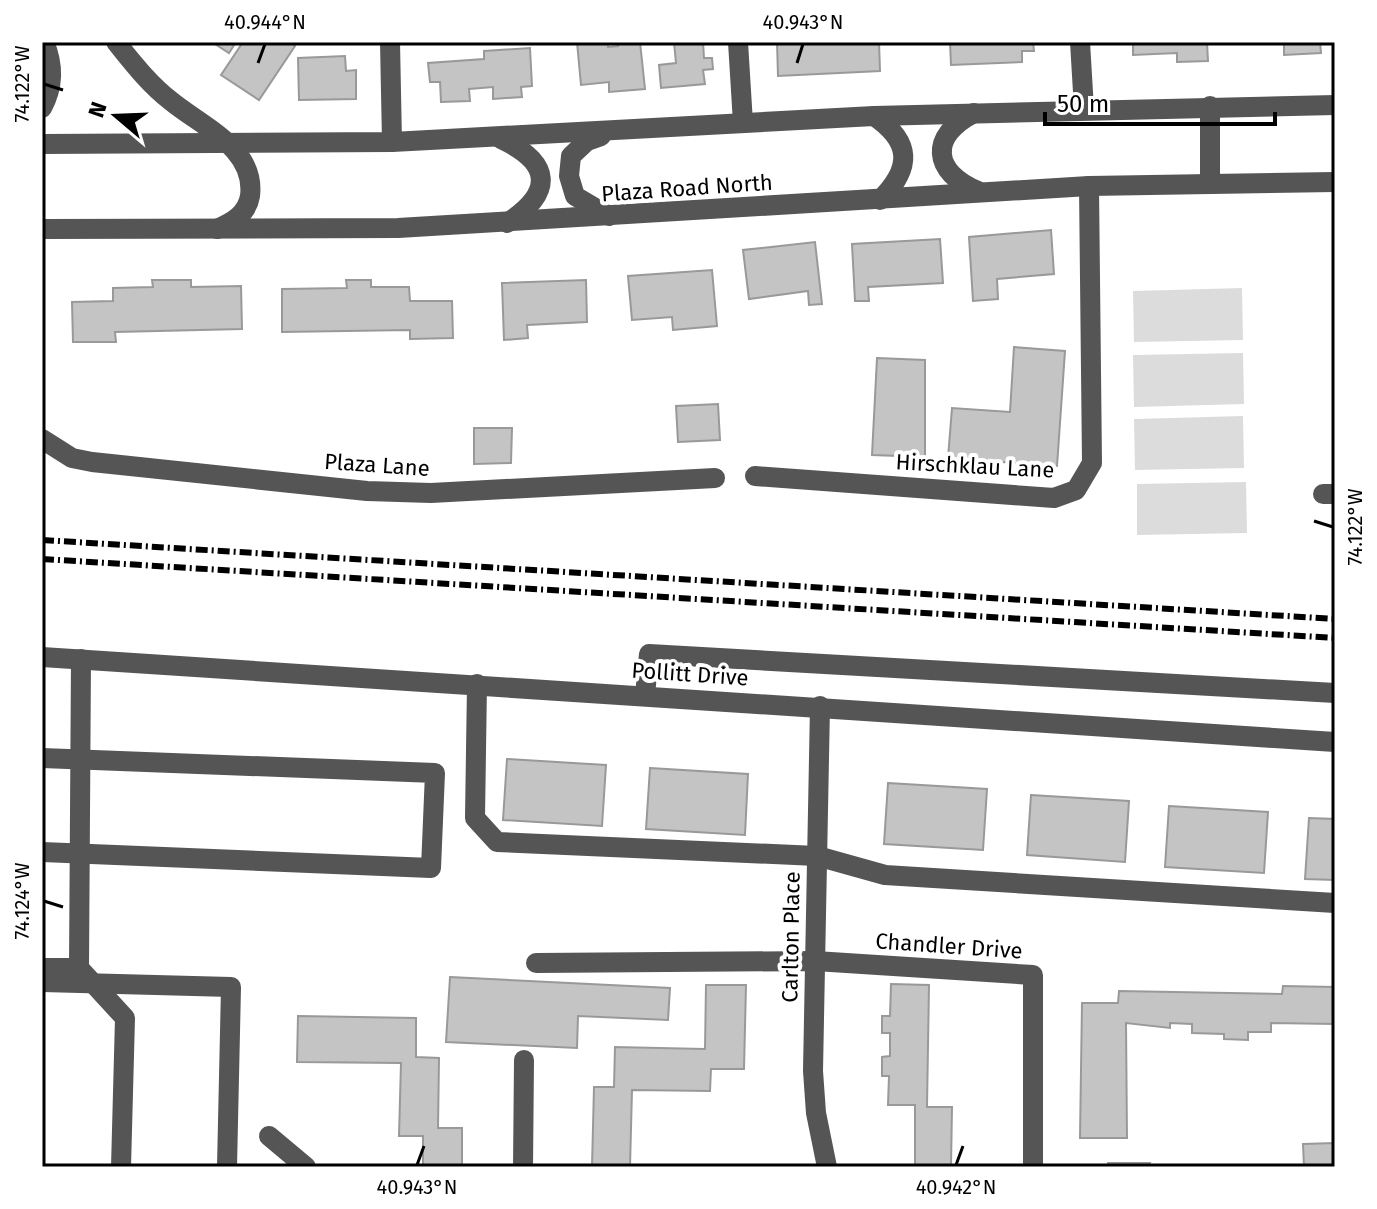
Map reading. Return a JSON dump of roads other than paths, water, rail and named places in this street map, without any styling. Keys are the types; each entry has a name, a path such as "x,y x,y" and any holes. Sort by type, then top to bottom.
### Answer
{"street":[{"path":"42,108 52,83 51,62 44,42"},
{"path":"116,42 152,85 228,144 247,168 249,201 243,213 214,231"},
{"path":"390,42 392,142"},
{"path":"738,42 743,123"},
{"path":"1080,42 1084,109"},
{"path":"42,144 500,139 874,116 1335,105"},
{"path":"1210,106 1210,183"},
{"path":"974,113 956,123 944,137 942,155 947,172 960,183 981,192"},
{"path":"874,116 890,127 900,141 904,158 902,174 880,200"},
{"path":"611,217 575,196 569,176 571,156 587,141 612,132"},
{"path":"500,139 525,150 537,163 542,178 538,197 507,223"},
{"name":"Plaza Road North","path":"42,229 214,231 507,223 1089,186 1335,182"},
{"name":"Hirschklau Lane","path":"755,476 1054,498 1076,490 1092,463 1089,186"},
{"name":"Plaza Lane","path":"42,439 72,458 92,462 367,491 487,492 715,478"},
{"path":"645,695 649,654 1335,693"},
{"name":"Pollitt Drive","path":"42,657 1335,742"},
{"path":"79,968 81,659"},
{"path":"477,684 475,818 497,842 817,856 885,875 1335,903"},
{"name":"Carlton Place","path":"820,706 813,1071 816,1113 827,1167"},
{"path":"42,758 435,773 431,868 42,852"},
{"path":"536,963 815,961"},
{"name":"Chandler Drive","path":"815,961 1033,975 1033,1167"},
{"path":"42,968 79,968 125,1018 121,1167"},
{"path":"42,982 231,987 227,1167"},
{"path":"523,1167 524,1060"},
{"path":"269,1136 306,1167"}],"railway":[{"path":"42,540 1335,619"},
{"path":"42,559 1335,638"}]}
